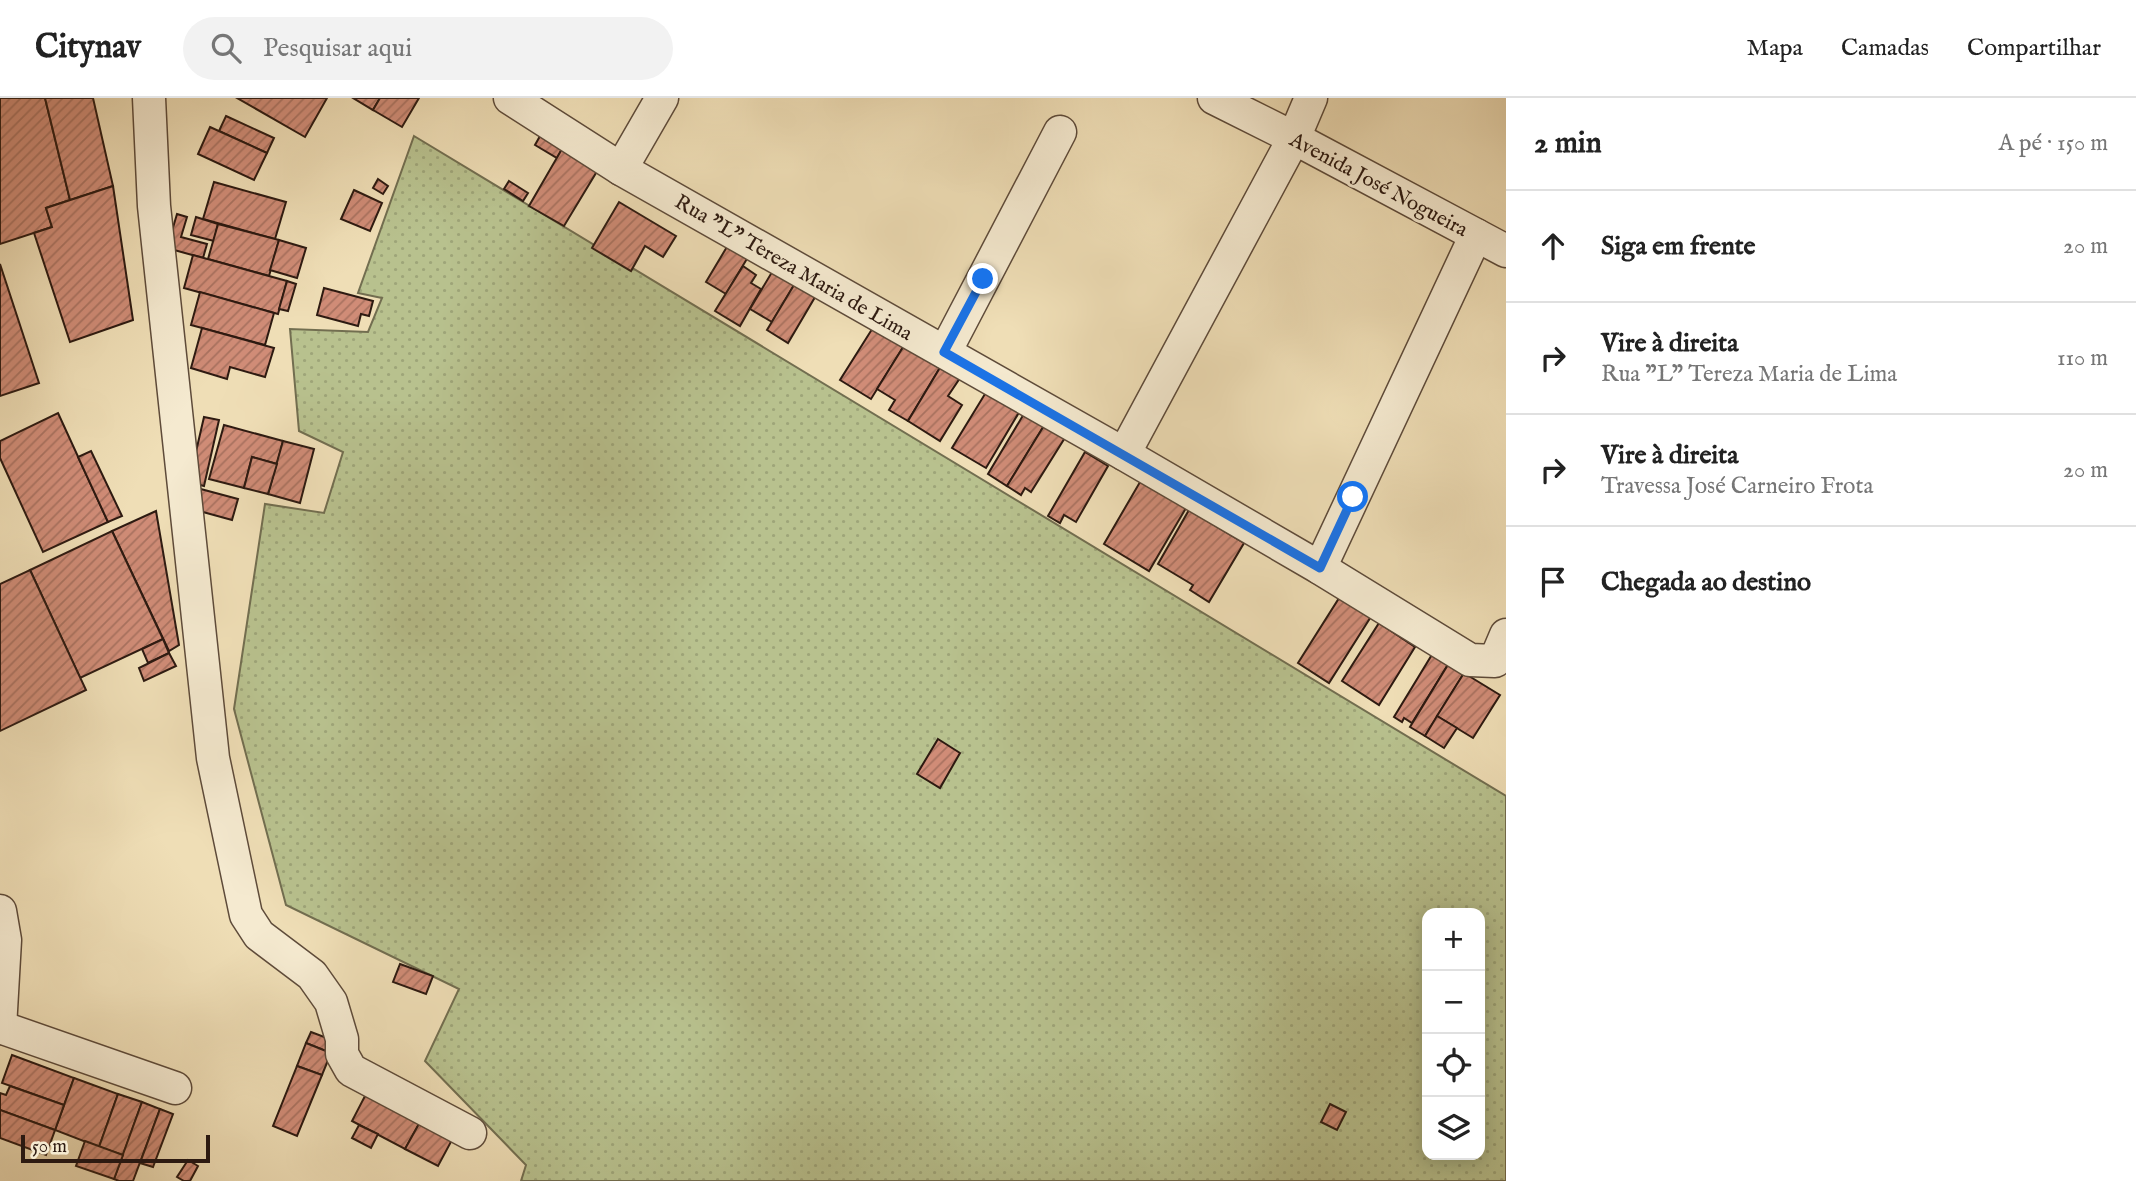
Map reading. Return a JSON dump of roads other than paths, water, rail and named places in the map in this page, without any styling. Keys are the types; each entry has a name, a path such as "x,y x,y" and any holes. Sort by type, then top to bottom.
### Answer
{"street":[{"path":"149,98 154,206 213,758 246,915 258,935 312,975 331,1002 342,1039 342,1054 351,1070 470,1133"},
{"name":"Rua \"L\" Tereza Maria de Lima","path":"510,98 621,169 1124,454 1320,568 1470,660 1495,661 1506,635"},
{"path":"621,169 662,98"},
{"name":"Avenida José Nogueira","path":"1214,98 1506,251"},
{"path":"1124,454 1294,138 1311,98"},
{"path":"944,352 1060,132"},
{"path":"1320,568 1476,235"},
{"path":"0,911 5,940 0,1027 175,1088"}]}
